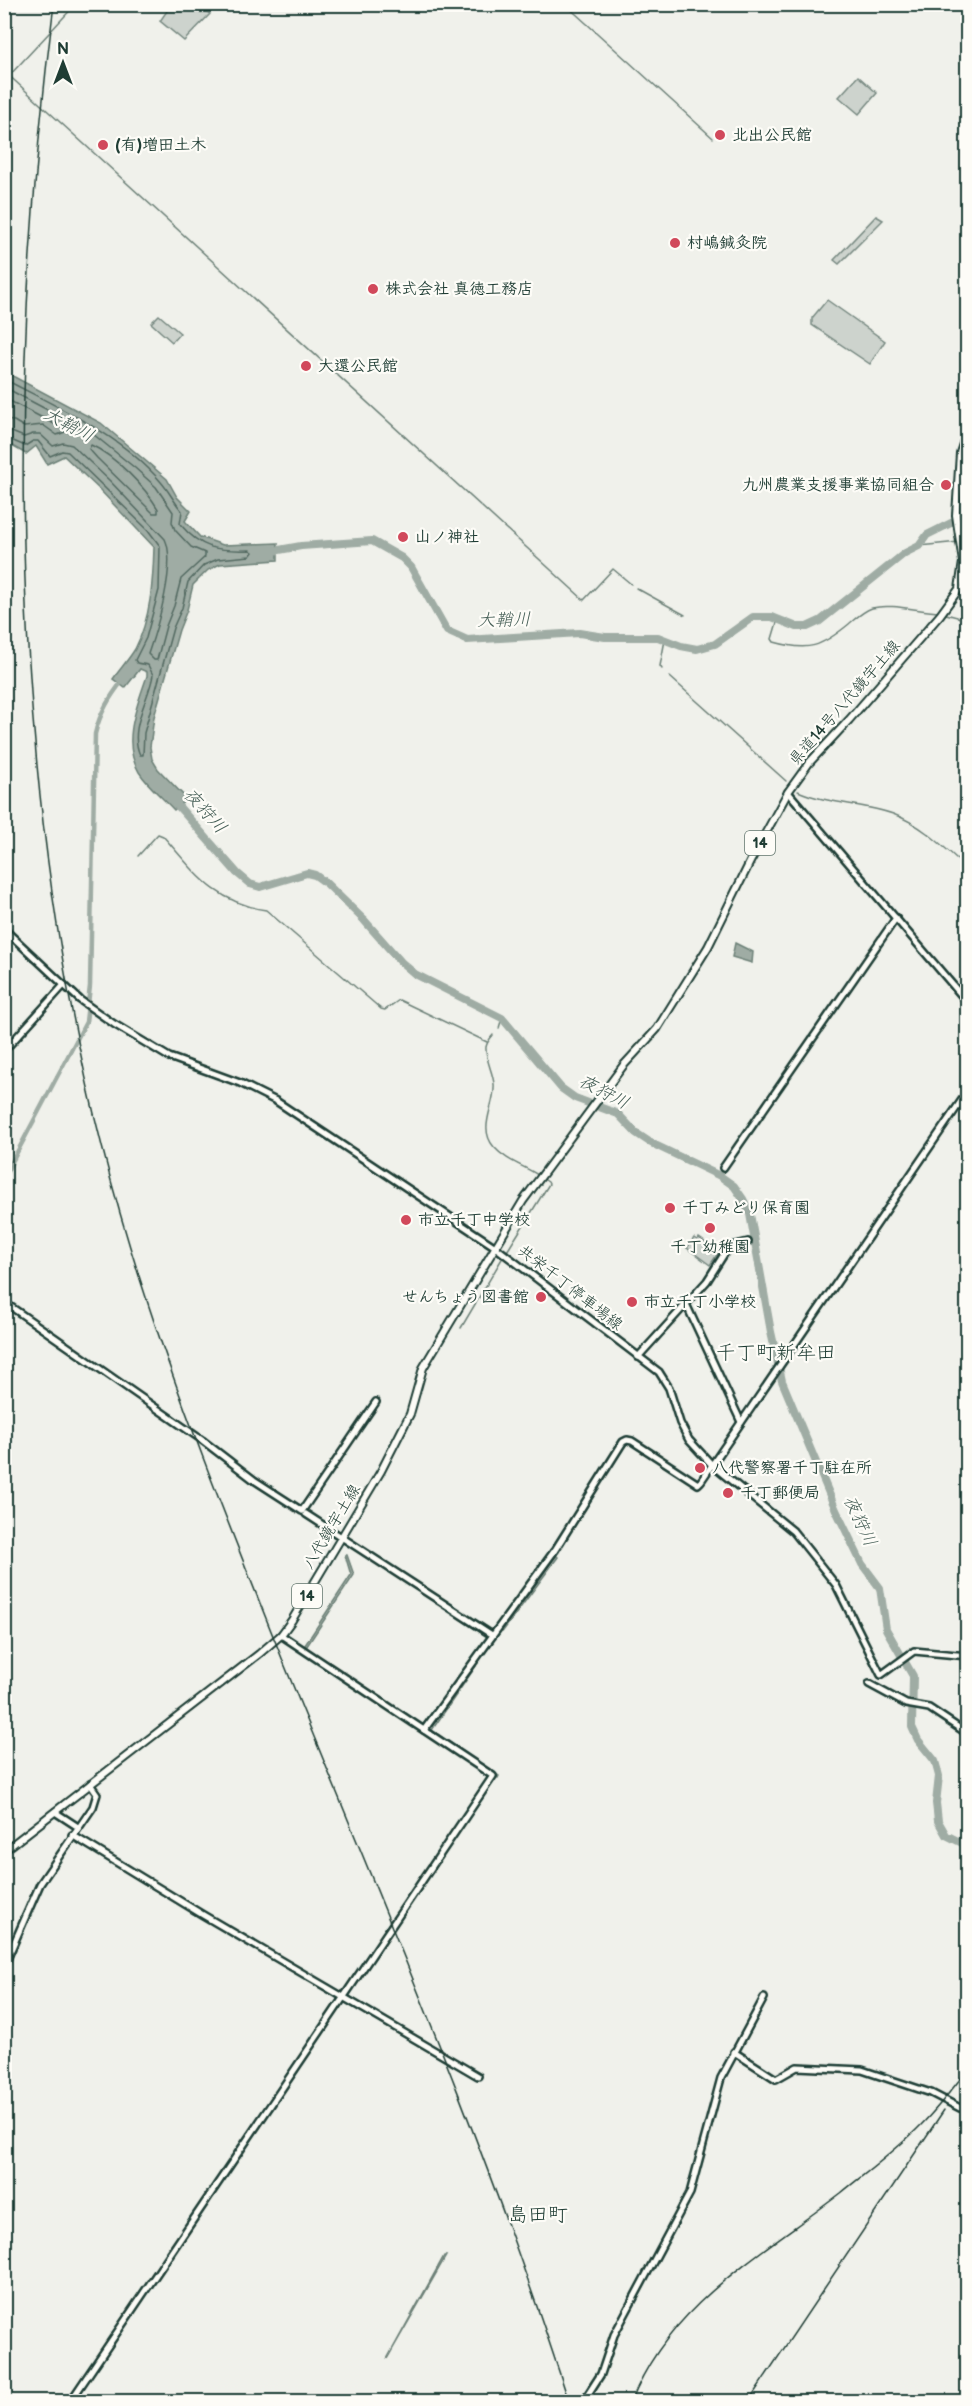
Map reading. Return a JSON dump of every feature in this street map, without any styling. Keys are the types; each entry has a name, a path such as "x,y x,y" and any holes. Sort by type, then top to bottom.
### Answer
{"main road":[{"name":"県道14号八代鏡宇土線","path":"496,1248 541,1177 622,1066 657,1029 695,968 788,792 809,763 849,720 959,590 963,562 956,516 960,453 968,429"},
{"name":"八代鏡宇土線","path":"4,1851 281,1635 306,1598 400,1436 410,1414 423,1368 496,1248"}],"street":[{"path":"788,792 968,1003"},
{"path":"723,1168 896,918"},
{"name":"共栄千丁停車場線","path":"4,929 90,1008 169,1057 246,1086 276,1101 496,1248 659,1372 689,1440 712,1465 777,1516 813,1555 836,1585 881,1675 914,1651 968,1656"},
{"path":"4,1051 64,985"},
{"path":"424,1730 555,1550 623,1442 632,1441 698,1484 968,1091"},
{"path":"638,1356 707,1281 726,1251 732,1246 748,1242"},
{"path":"4,1302 202,1440 254,1480 302,1511 376,1402"},
{"path":"686,1304 741,1422"},
{"path":"306,1514 492,1635"},
{"path":"70,2402 493,1776 281,1635"},
{"path":"869,1684 907,1704 929,1708 968,1734"},
{"path":"4,1966 40,1884 96,1800 97,1794 90,1784"},
{"path":"55,1812 78,1827"},
{"path":"72,1835 203,1915 478,2076"},
{"path":"583,2402 601,2374 614,2335 690,2193 721,2078 764,1998"},
{"path":"734,2052 776,2079 797,2067 862,2070 931,2093 960,2108"}],"shaded area":[{"path":"171,5 199,5 210,14 184,41 160,21"},
{"path":"858,76 877,93 859,114 839,97"},
{"path":"876,216 883,220 839,264 834,260"},
{"path":"827,300 885,341 870,364 812,325 812,318"},
{"path":"159,315 180,333 172,342 151,323"},
{"path":"694,1238 697,1240 699,1238 719,1252 710,1265 687,1248"}],"water":[{"path":"5,372 101,423 167,479 177,497 191,511 185,521 200,537 223,545 278,543 278,560 220,564 208,570 193,585 154,717 150,747 152,759 158,769 187,799 174,810 139,772 131,749 132,724 147,672 140,669 125,688 113,679 135,649 145,625 152,586 154,547 64,456 47,464 36,446 26,454 5,442"},
{"path":"735,943 753,952 752,963 732,957"},
{"path":"345,1555 347,1555 354,1575 305,1649 303,1648 351,1575"},
{"path":"556,1555 558,1557 503,1631 501,1630"},
{"path":"474,1665 476,1666 432,1730 499,1776 498,1778 428,1731"},
{"path":"444,2256 446,2256 387,2359"}],"waterway":[{"path":"9,76 76,4"},
{"path":"565,4 713,138"},
{"path":"4,71 584,600 613,569 631,584"},
{"name":"大鞘川","path":"268,552 301,546 372,541 402,558 411,567 447,631 467,640 579,633 605,637 658,637 681,646 697,649 715,644 753,617 772,617 797,627 807,627 820,621 905,553 919,546 927,535 963,517 968,458"},
{"path":"963,517 963,540"},
{"path":"919,546 959,542"},
{"path":"636,588 685,615"},
{"path":"778,619 772,639 774,642 806,647 830,638 872,608 896,607 937,612"},
{"path":"946,614 968,620"},
{"path":"662,669 660,666 665,640"},
{"path":"670,677 786,781"},
{"path":"4,1177 86,1022 90,986 95,734 106,705 123,680"},
{"path":"798,791 821,799 881,810 904,819 933,838 968,869"},
{"name":"夜狩川","path":"172,799 237,873 250,884 260,887 307,873 315,875 364,920 401,962 415,974 502,1018 561,1088 575,1098 618,1114 636,1133 651,1143 720,1176 734,1186 750,1214 782,1381 836,1510 862,1564 880,1588 886,1629 913,1676 912,1727 918,1740 935,1761 939,1776 936,1803 938,1821 946,1835 968,1846"},
{"path":"138,856 158,834 163,836 207,884 233,900 266,910 381,1009 385,1010 399,1000 487,1042"},
{"path":"499,1028 502,1018"},
{"path":"493,1035 486,1047 494,1084 487,1124 489,1139 504,1156 538,1175"},
{"path":"506,1253 549,1184 542,1178"},
{"path":"461,1328 503,1257"}],"railway":[{"path":"54,4 37,162 26,323 23,485 28,647 41,808 64,968 97,1125 140,1279 191,1425 285,1666 470,2123 538,2308 569,2402"},
{"path":"631,2402 648,2367 693,2309 750,2260 841,2193 902,2143 933,2112 968,2069"},
{"path":"748,2402 944,2110"}],"place":[{"name":"北出公民館","path":"720,135"},
{"name":"(有)増田土木","path":"103,145"},
{"name":"村嶋鍼灸院","path":"675,243"},
{"name":"株式会社 真徳工務店","path":"373,289"},
{"name":"大還公民館","path":"306,366"},
{"name":"九州農業支援事業協同組合","path":"946,485"},
{"name":"山ノ神社","path":"403,537"},
{"name":"千丁みどり保育園","path":"670,1208"},
{"name":"市立千丁中学校","path":"406,1220"},
{"name":"千丁幼稚園","path":"710,1228"},
{"name":"せんちょう図書館","path":"541,1297"},
{"name":"市立千丁小学校","path":"632,1302"},
{"name":"八代警察署千丁駐在所","path":"700,1468"},
{"name":"千丁郵便局","path":"728,1493"}],"district":[{"name":"千丁町新牟田","path":"776,1353"},
{"name":"島田町","path":"538,2215"}]}
